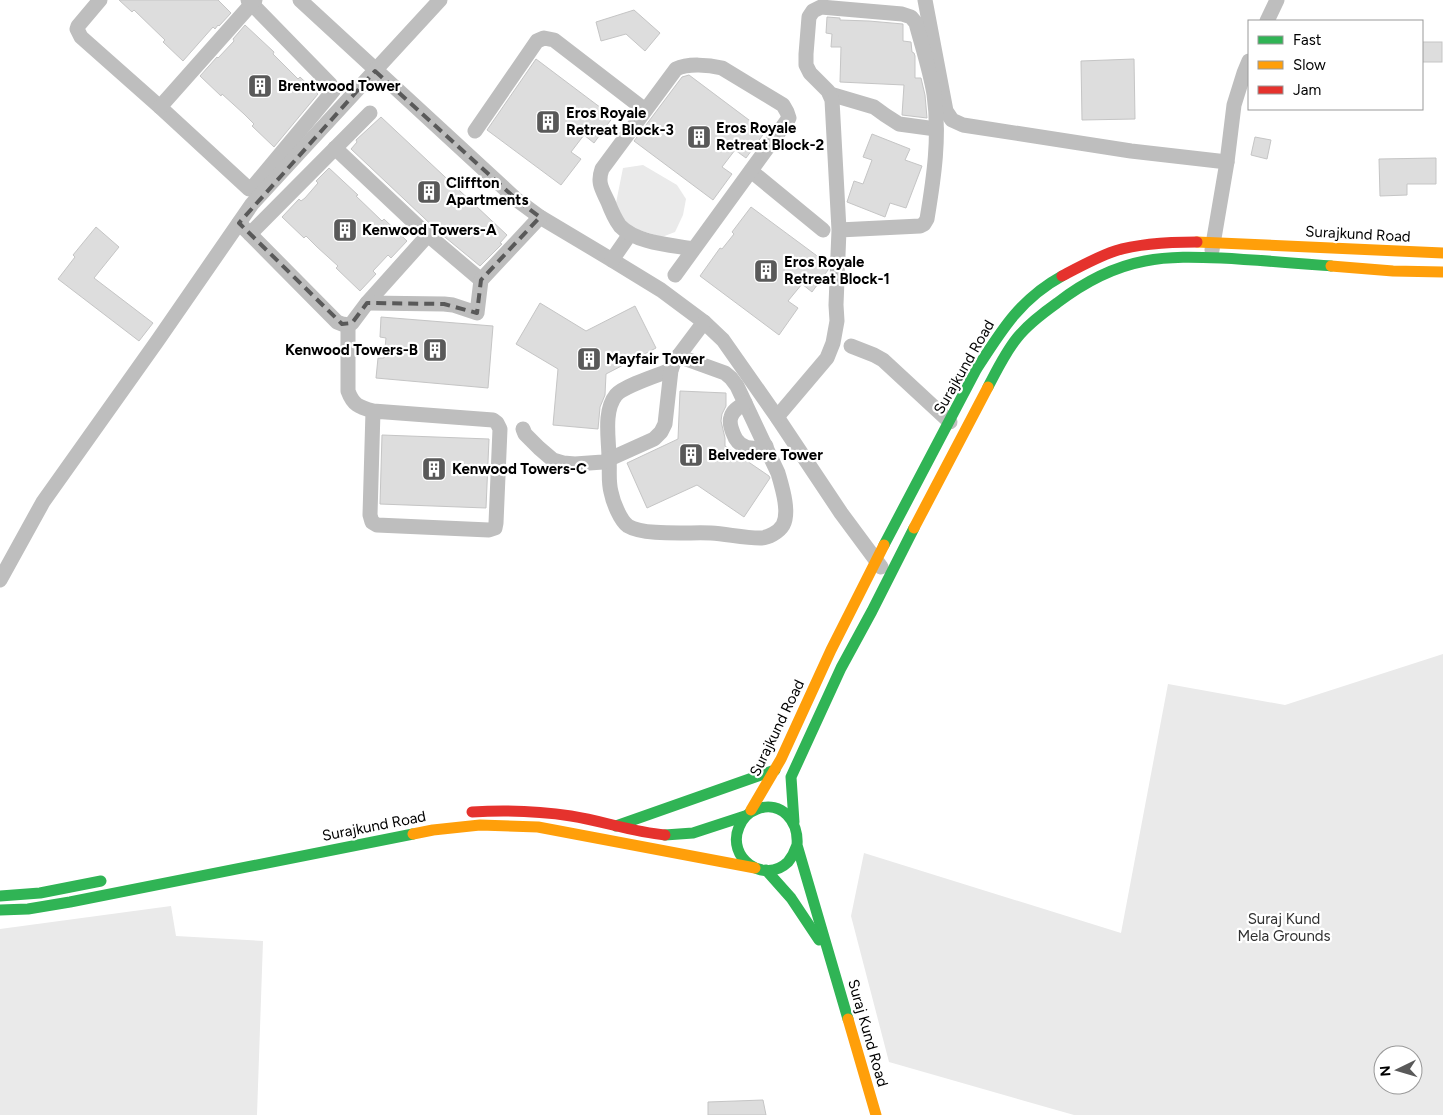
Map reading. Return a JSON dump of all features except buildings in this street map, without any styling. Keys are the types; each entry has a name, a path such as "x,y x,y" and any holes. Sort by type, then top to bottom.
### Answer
{"main road":[{"name":"Surajkund Road","path":"748,813 782,759 831,650 976,370 1007,322 1040,290 1083,265 1114,251 1148,244 1214,242 1443,253"},
{"name":"Surajkund Road","path":"794,822 791,777 841,668 1005,354 1020,334 1049,308 1086,284 1108,274 1145,261 1167,258 1210,258 1443,272"},
{"path":"616,826 775,770"},
{"path":"458,812 523,810 584,819 643,832 676,835 705,829 760,808 769,807 788,815 794,822 798,834 797,845 791,858 784,865 776,869 761,869"},
{"path":"748,813 739,824 736,834 736,846 741,857 761,869 791,898 831,959"},
{"name":"Surajkund Road","path":"0,910 28,909 70,902 433,830 480,825 538,827 761,869"},
{"name":"Suraj Kund Road","path":"797,845 876,1115"},
{"path":"0,896 40,893 109,879"}],"street":[{"path":"100,0 78,26 78,33 247,189 252,188 333,91 330,84 251,1 160,107"},
{"path":"300,0 517,200 540,217 661,290 704,322 722,340 777,417 841,513 888,577"},
{"path":"0,580 43,502 252,204 440,0"},
{"path":"925,0 946,111 952,120 963,125 1131,151 1227,162"},
{"path":"1267,20 1277,0"},
{"path":"777,417 827,358 833,344 837,321 838,230 833,110 830,94 810,73 806,65 809,17 813,10 821,7 902,14 911,18 916,23 932,80 934,95 936,160 927,219 924,224 838,230"},
{"path":"475,131 537,41 544,38 554,40 645,110"},
{"path":"1210,258 1227,162 1234,105 1248,64"},
{"path":"675,275 786,124 789,118 783,105 722,68 682,66 676,69 645,110 602,169 599,176 600,184 615,217 630,234 641,239 694,249"},
{"path":"830,94 874,107 899,124 936,129"},
{"path":"250,234 370,112"},
{"path":"335,148 428,235 481,280"},
{"path":"751,171 822,230"},
{"path":"367,303 444,304 477,313 481,280 540,217"},
{"path":"239,223 338,322 348,325 352,323 367,303 428,235"},
{"path":"612,260 630,234"},
{"path":"674,363 725,373 737,386 778,473 782,488 786,513 782,526 772,535 761,538 711,533 652,532 635,529 622,520 611,493 607,426 609,407 616,395 624,389 674,363 704,322"},
{"path":"348,325 348,391 350,398 359,408 373,411 493,420 498,423 500,429 495,528 489,530 386,526 377,525 372,522 370,515 373,411"},
{"path":"851,346 883,360 950,422"},
{"path":"523,429 524,434 553,460 575,464 603,462 610,459 654,439 661,432 665,424 674,363"},
{"path":"745,403 734,411 729,419 735,439 748,448 757,449 766,446"}],"highlighted area":[{"path":"375,71 517,200 540,217 481,280 477,313 444,304 367,303 352,323 342,324 239,223"}],"green space":[{"path":"643,165 677,185 686,199 683,215 675,232 662,237 623,225 616,203 623,168"},
{"name":"Suraj Kund Mela Grounds","path":"1443,654 1443,1115 1074,1115 889,1062 851,916 864,853 1121,933 1168,684 1285,705"},
{"path":"171,906 176,936 263,941 257,1115 0,1115 0,929"}],"traffic: fast":[{"path":"988,387 1009,350 1031,323 1077,289 1121,267 1154,259 1193,257 1331,266"},
{"path":"884,545 976,370 994,342 1013,317 1034,295 1062,276"},
{"path":"794,822 791,777 841,668 914,528"},
{"path":"616,826 775,770"},
{"path":"797,845 788,862 768,871 750,865 742,858 736,838 742,821 757,809 766,807 781,810 792,821 797,836 797,845 848,1019"},
{"path":"665,835 693,833 745,816"},
{"path":"0,910 28,909 70,902 413,834"},
{"path":"766,870 791,898 819,940"},
{"path":"0,896 40,893 101,881"}],"traffic: slow":[{"path":"1197,242 1443,253"},
{"path":"1331,266 1393,271 1443,272"},
{"path":"914,528 988,387"},
{"path":"751,810 781,759 831,650 884,545"},
{"path":"413,834 480,825 538,827 755,868"},
{"path":"848,1019 876,1115"}],"traffic: jam":[{"path":"1062,276 1088,262 1125,248 1156,243 1197,242"},
{"path":"472,812 522,811 559,814 665,835"}],"place":[{"name":"Brentwood Tower","path":"260,86"},
{"name":"Eros Royale Retreat Block-3","path":"548,122"},
{"name":"Eros Royale Retreat Block-2","path":"699,137"},
{"name":"Cliffton Apartments","path":"429,192"},
{"name":"Kenwood Towers-A","path":"345,230"},
{"name":"Eros Royale Retreat Block-1","path":"766,271"},
{"name":"Kenwood Towers-B","path":"435,350"},
{"name":"Mayfair Tower","path":"589,359"},
{"name":"Belvedere Tower","path":"691,455"},
{"name":"Kenwood Towers-C","path":"434,469"}]}
